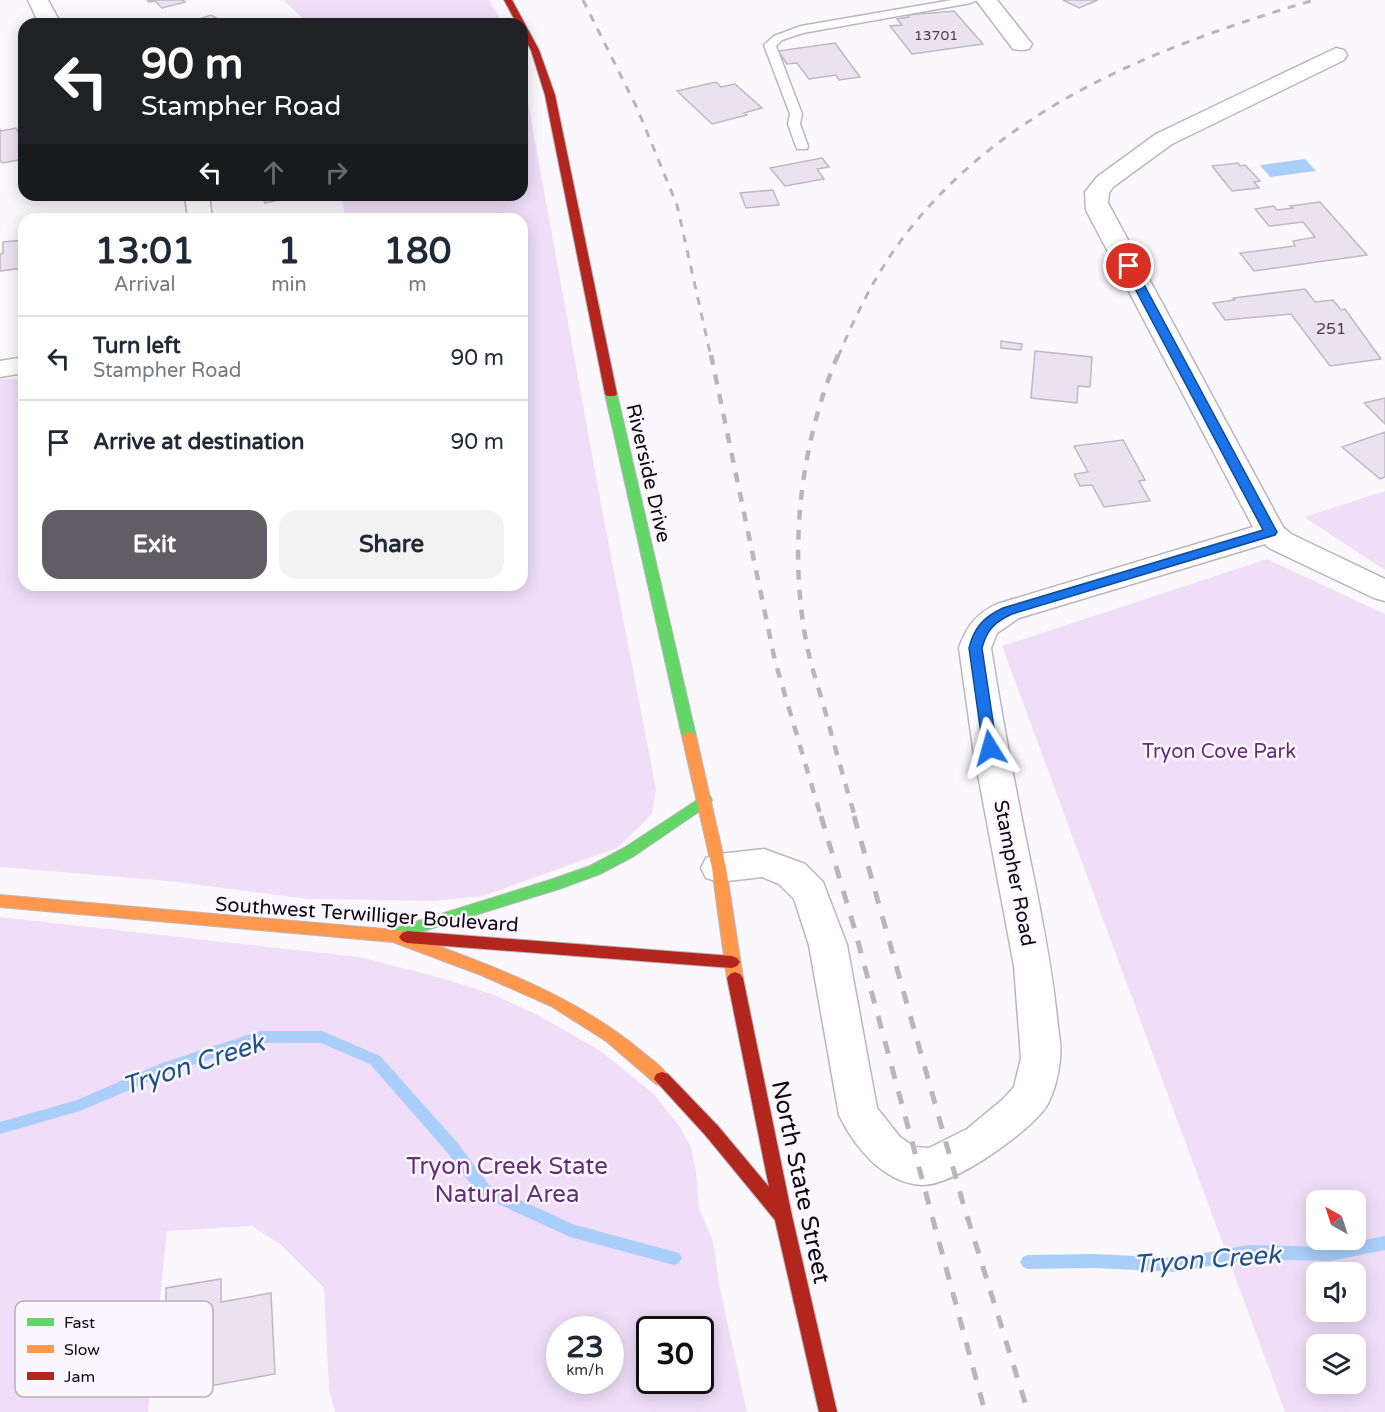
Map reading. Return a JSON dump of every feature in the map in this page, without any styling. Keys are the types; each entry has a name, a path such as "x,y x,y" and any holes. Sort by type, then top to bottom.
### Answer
{"main road":[{"name":"Riverside Drive","path":"508,0 518,18"},
{"name":"Riverside Drive","path":"528,37 535,50 550,95 562,149 604,363 705,800 719,868 732,962"},
{"path":"391,935 554,885 595,870 629,852 705,800"},
{"name":"Southwest Terwilliger Boulevard","path":"0,901 208,921 732,962"},
{"path":"391,935 576,1012 610,1035 638,1056 665,1082 783,1216"},
{"name":"North State Street","path":"732,962 783,1216 828,1412"}],"street":[{"path":"38,0 47,18"},
{"path":"986,0 1021,44"},
{"path":"1336,55 1164,139 1105,182 1097,192 1096,203 1270,532 1280,541 1385,591"},
{"path":"0,369 18,366"},
{"name":"Stampher Road","path":"719,868 764,863 792,874 810,892 828,945 859,1115 886,1150 904,1162 922,1167 936,1164 981,1141 1016,1112 1032,1095 1041,1058 1033,966 990,748 975,648 980,632 993,618 1008,611 1270,532"}],"lane":[{"path":"802,146 794,124 796,114 770,45 778,38 801,30 971,0"}],"green space":[{"path":"283,0 489,0 500,18 302,18"},
{"path":"528,102 602,509 656,789 652,814 617,848 483,896 434,901 308,899 168,881 0,867 0,379 18,379 18,591 528,591 528,213 344,213 343,201 528,201"},
{"path":"1385,491 1385,570 1304,517"},
{"name":"Tryon Cove Park","path":"1267,559 1385,614 1385,1412 1285,1412 1002,646"},
{"name":"Tryon Creek State Natural Area","path":"0,917 360,957 445,979 494,995 538,1015 599,1050 654,1094 680,1127 691,1147 699,1208 713,1241 720,1288 747,1412 335,1412 329,1390 324,1288 281,1245 252,1226 167,1231 160,1301 15,1301 15,1397 150,1397 148,1412 0,1412"}],"water":[{"path":"1305,159 1316,171 1270,177 1260,165"}],"building":[{"path":"147,0 183,0 185,2 162,8 155,1"},
{"path":"1063,0 1098,0 1079,8"},
{"path":"954,11 983,44 912,54 890,26 902,25 897,19 909,17 907,15"},
{"path":"835,43 860,77 839,80 836,75 809,79 797,63 787,64 778,51"},
{"path":"716,82 721,87 735,84 762,108 744,113 747,115 712,124 677,91"},
{"path":"16,128 18,160 3,163 0,161 0,129 1,131"},
{"path":"822,158 829,167 817,169 824,179 785,186 770,168"},
{"path":"1238,163 1240,166 1245,165 1260,181 1254,182 1259,188 1232,191 1212,166"},
{"path":"773,190 779,205 746,208 740,193"},
{"path":"1320,202 1367,255 1254,271 1240,253 1295,246 1293,241 1315,237 1303,222 1269,226 1255,209 1274,206 1277,210"},
{"path":"18,241 18,269 0,271 3,242"},
{"path":"1305,289 1315,302 1333,300 1341,310 1345,309 1381,359 1330,366 1291,314 1225,320 1213,303 1235,300 1233,298"},
{"path":"1001,341 1022,344 1021,350 1001,348"},
{"path":"1035,351 1092,357 1090,387 1078,386 1077,403 1031,398"},
{"path":"1385,398 1385,424 1364,403"},
{"path":"1385,432 1385,477 1380,479 1342,447"},
{"path":"1123,440 1145,480 1139,481 1150,501 1104,507 1092,485 1080,486 1074,474 1088,472 1074,446"},
{"path":"221,1279 221,1302 271,1293 275,1374 213,1385 213,1301 166,1301 166,1288"}],"waterway":[{"name":"Tryon Creek","path":"0,1128 80,1105 167,1067 260,1037 322,1037 375,1060 451,1146 484,1190 570,1230 674,1258"},
{"name":"Tryon Creek","path":"1028,1262 1095,1261 1176,1265 1248,1252 1330,1254 1385,1243"}],"railway":[{"path":"583,0 637,108 677,205 711,357"},
{"path":"838,357 868,293 895,248 946,188 991,149 1039,115 1090,85 1144,60 1200,37 1314,0"},
{"path":"711,355 775,661 821,817"},
{"path":"838,355 814,425 806,461 798,536 798,573 801,610 809,653 855,817"},
{"path":"821,816 854,927 985,1412"},
{"path":"854,816 963,1203 1028,1412"}],"traffic: fast":[{"path":"611,394 689,736"},
{"path":"391,935 554,885 595,870 629,852 705,800"}],"traffic: slow":[{"path":"689,736 719,868 735,978"},
{"path":"0,901 407,937"},
{"path":"391,935 534,990 589,1021 662,1079"}],"traffic: jam":[{"path":"508,0 518,18"},
{"path":"528,37 535,50 550,95 611,394"},
{"path":"407,937 732,962"},
{"path":"735,978 783,1216 828,1412"},
{"path":"662,1079 712,1131 781,1214"}],"route":[{"path":"990,748 975,648 980,632 993,618 1008,611 1270,532 1129,266"}]}
